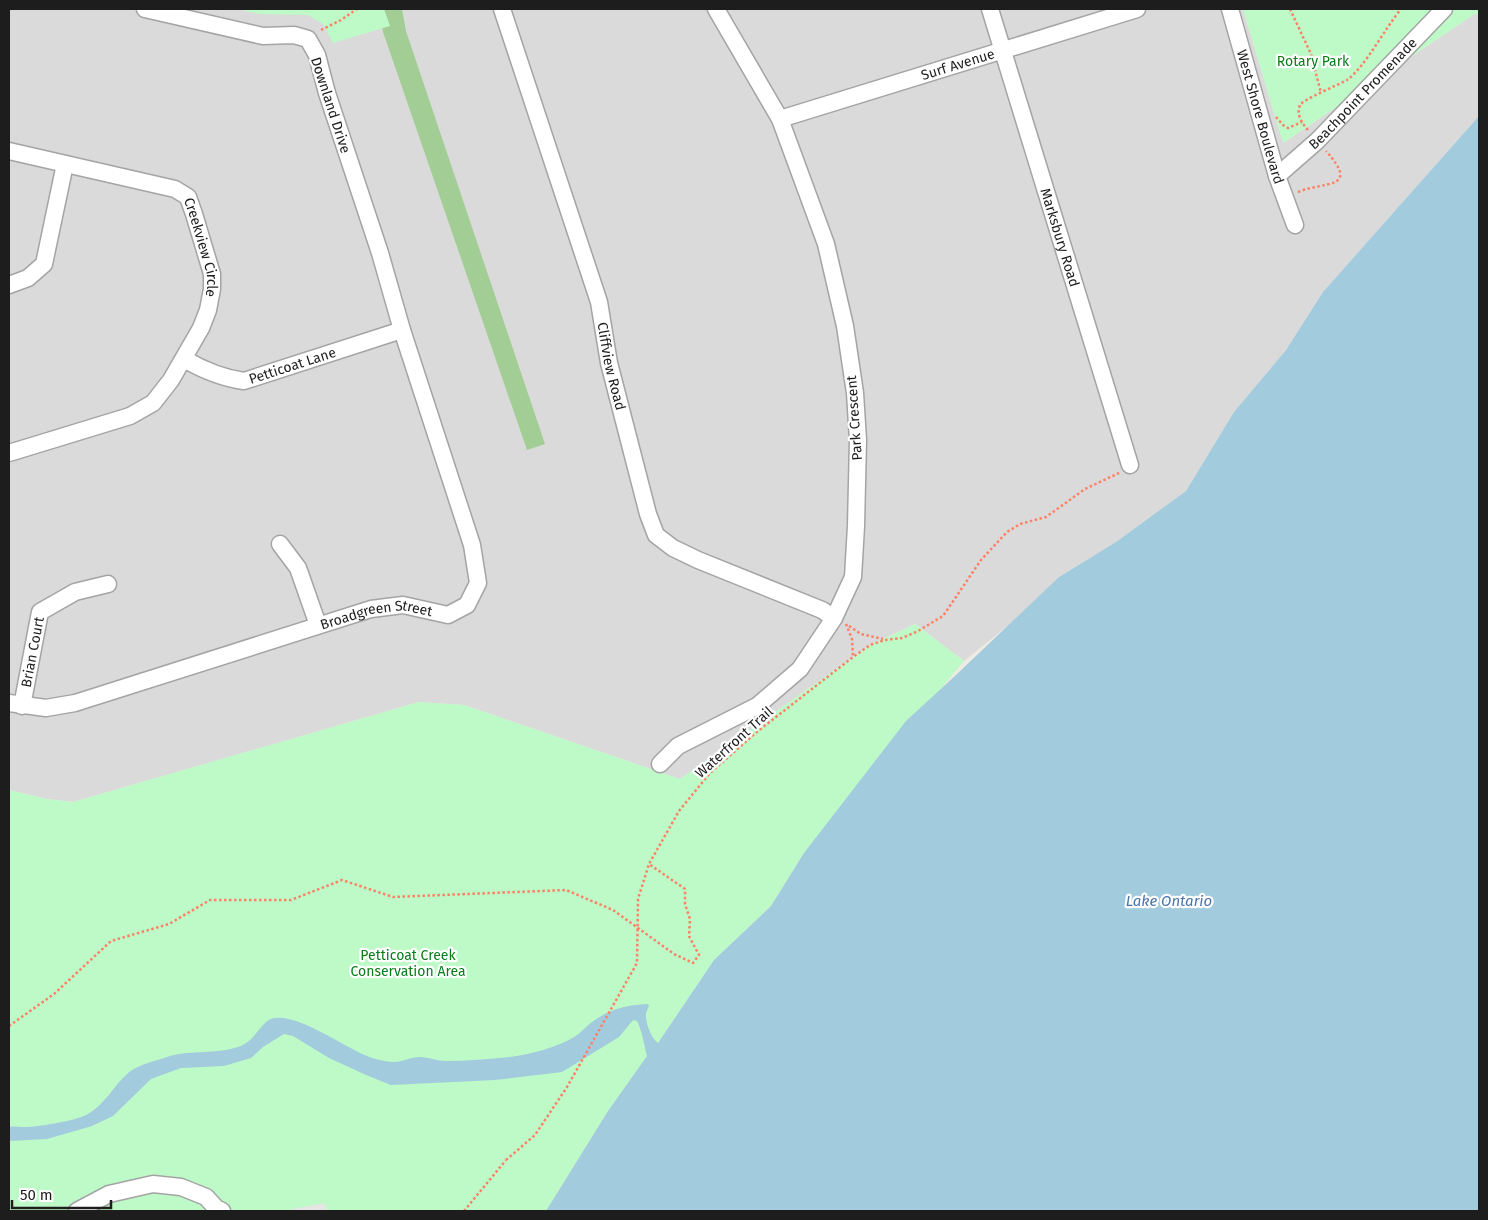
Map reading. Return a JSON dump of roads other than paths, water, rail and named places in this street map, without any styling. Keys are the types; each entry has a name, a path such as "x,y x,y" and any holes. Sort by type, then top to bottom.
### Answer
{"street":[{"name":"Downland Drive","path":"145,9 263,36 294,35 308,39 317,55 327,93 380,253 402,330"},
{"name":"Cliffview Road","path":"502,9 599,302 611,372 648,514 656,535 672,548 822,610 841,622"},
{"name":"Park Crescent","path":"660,764 678,746 757,706 800,669 841,622 853,577 858,440 855,393 845,326 826,244 780,119 716,9"},
{"name":"Marksbury Road","path":"990,9 1130,465"},
{"name":"Surf Avenue","path":"780,119 1002,49 1137,9"},
{"name":"West Shore Boulevard","path":"1230,9 1278,176 1295,225"},
{"name":"Beachpoint Promenade","path":"1278,176 1318,141 1444,9"},
{"name":"Creekview Circle","path":"9,151 175,189 188,197 212,274 212,289 204,319 184,359 153,403 130,416 9,453"},
{"path":"9,285 28,278 44,264 65,164"},
{"name":"Petticoat Lane","path":"184,359 200,368 228,379 244,381 402,330"},
{"name":"Broadgreen Street","path":"16,704 46,708 75,703 371,609 403,605 448,615 468,605 478,583 472,545 402,330"},
{"path":"280,544 298,568 318,625"},
{"name":"Brian Court","path":"16,704 40,612 75,592 108,584"},
{"path":"77,1211 109,1194 153,1184 181,1187 190,1190 206,1197 216,1208 222,1211"}],"water":[{"name":"Lake Ontario","path":"1479,116 1479,1211 546,1211 608,1111 647,1056 637,1021 633,1020 619,1037 562,1072 495,1080 391,1085 329,1058 293,1036 284,1034 263,1047 251,1058 224,1066 181,1068 151,1079 113,1116 92,1126 47,1139 9,1141 9,1127 47,1125 86,1115 100,1105 126,1075 139,1066 173,1055 220,1051 238,1047 249,1040 266,1022 275,1018 298,1022 311,1027 375,1059 394,1062 420,1057 443,1061 462,1061 510,1057 543,1050 574,1037 605,1014 632,1005 648,1004 646,1017 648,1025 651,1034 658,1043 714,960 771,906 804,853 906,721 1059,577 1116,542 1186,491 1234,412 1286,350 1323,292"}],"park label":[{"name":"Rotary Park","path":"1313,61"},
{"name":"Petticoat Creek Conservation Area","path":"408,964"}]}
